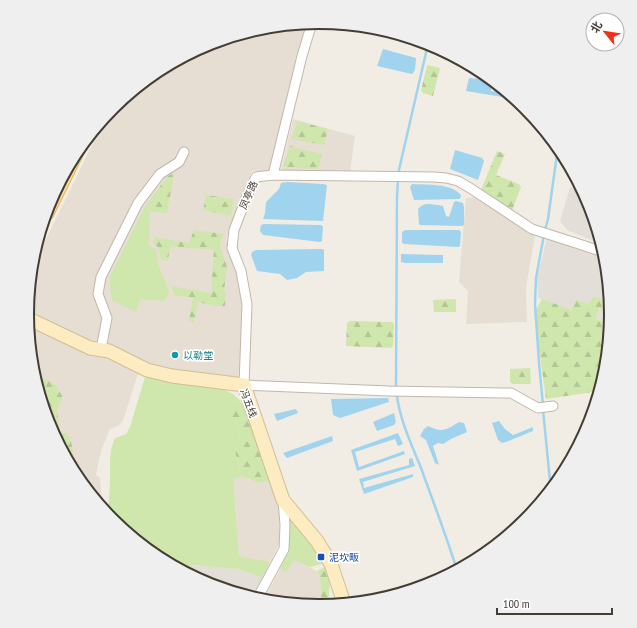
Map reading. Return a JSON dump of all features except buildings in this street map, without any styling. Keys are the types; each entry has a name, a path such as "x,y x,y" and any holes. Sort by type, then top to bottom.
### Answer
{"street":[{"path":"310,29 302,56 273,175 417,176 446,178 458,181 470,188 532,229 596,249"},
{"path":"101,350 107,318 98,294 100,277 138,203 160,174 179,162 184,152"},
{"name":"凤亭路","path":"244,385 247,304 241,271 232,248 234,230 256,177 273,175"},
{"name":"冯五线","path":"34,321 90,348 109,351 147,370 172,376 244,385 283,500 317,541 331,564 342,598"},
{"path":"244,385 389,391 512,393 538,408 553,406"},
{"path":"260,593 284,549 285,525 283,500"}],"shaded area":[{"path":"307,30 271,171 252,171 236,210 226,240 238,271 244,305 238,380 169,372 86,342 34,316 34,295 41,250 97,135 117,112 145,88 160,77 192,58 227,44 263,34 281,31"},
{"path":"293,119 355,136 350,172 281,170"},
{"path":"570,187 574,187 582,205 594,241 567,230 560,221"},
{"path":"474,197 535,236 526,287 527,322 466,324 468,291 459,282 466,198"},
{"path":"547,238 597,254 603,300 593,296 590,304 572,310 538,298 537,278"},
{"path":"599,307 604,309 604,322 596,319"},
{"path":"34,327 139,370 123,421 118,426 110,429 101,451 96,475 100,478 102,499 82,472 61,434 57,409 63,398 41,377"},
{"path":"241,477 250,479 257,483 271,481 278,499 280,542 270,562 239,557 233,479"},
{"path":"294,559 317,571 320,577 321,599 281,597 267,595 280,569 286,572"},
{"path":"192,565 239,569 262,578 255,592 227,584 191,569"}],"green space":[{"path":"427,65 440,68 433,96 421,91"},
{"path":"297,121 328,129 324,145 292,139"},
{"path":"290,146 322,154 318,169 283,167"},
{"path":"497,151 505,154 496,175 519,184 521,187 512,211 481,190"},
{"path":"174,173 167,213 150,212 150,207 147,203 168,176"},
{"path":"206,195 234,199 231,216 203,210"},
{"path":"147,203 150,207 149,246 156,249 159,267 169,291 165,301 140,299 136,312 112,300 110,276"},
{"path":"194,230 223,234 220,246 227,267 224,290 226,294 225,306 198,302 194,323 189,321 193,298 174,295 171,286 211,293 214,250 170,246 168,261 161,259 158,247 153,244 154,237 189,243"},
{"path":"593,296 603,300 604,309 599,308 596,319 604,322 601,351 593,392 546,399 534,313 542,299 572,310 576,300 589,304"},
{"path":"456,299 456,312 434,312 433,300"},
{"path":"350,321 392,322 394,324 393,346 391,348 346,346 347,323"},
{"path":"530,368 531,384 513,384 510,381 510,369"},
{"path":"146,374 224,390 233,394 243,403 234,401 228,404 226,412 236,423 240,434 235,451 241,477 233,479 239,556 270,562 262,578 239,569 192,565 191,569 145,540 108,506 112,448 115,438 126,434 130,427"},
{"path":"40,376 56,385 63,398 57,409 61,434 67,433 72,447 73,458 55,423"},
{"path":"234,401 243,403 250,416 271,481 257,483 250,479 241,477 235,451 240,434 236,423 226,413 228,404"},
{"path":"290,519 293,520 312,543 322,564 310,567 294,560 286,572 280,569 288,550 290,539"},
{"path":"325,567 330,585 328,598 321,599 320,577 317,571"}],"water":[{"path":"383,49 416,58 415,70 412,74 377,66"},
{"path":"469,78 480,79 491,88 491,91 496,92 502,97 466,91"},
{"path":"455,150 482,158 484,161 478,180 450,169"},
{"path":"287,182 327,185 323,221 263,219 266,202 279,189 281,183"},
{"path":"412,184 438,185 451,188 461,195 460,199 414,200 410,187"},
{"path":"456,201 463,203 464,225 419,224 418,209 423,205 429,204 443,206 446,216 449,217 454,202"},
{"path":"261,225 321,225 323,227 322,241 263,235 260,231"},
{"path":"405,230 459,230 461,232 460,246 405,244 402,243 402,232"},
{"path":"256,250 324,250 324,271 306,272 297,278 287,280 280,274 257,271 251,255 252,252"},
{"path":"401,254 443,255 443,263 405,263 401,262"},
{"path":"388,398 389,402 340,418 333,415 331,399"},
{"path":"296,409 298,413 277,421 274,414"},
{"path":"394,413 396,422 394,425 377,431 373,422"},
{"path":"499,421 505,429 513,435 533,427 533,431 502,443 498,440 492,423"},
{"path":"459,422 464,423 467,432 443,444 438,443 433,446 439,465 435,463 426,440 420,436 424,429 428,426 444,430"},
{"path":"398,433 403,444 398,446 395,439 355,452 359,467 404,451 405,454 357,471 351,450"},
{"path":"332,436 333,441 287,458 283,453"},
{"path":"412,458 415,466 363,482 364,488 413,474 413,477 364,494 359,479 409,465 409,459"}],"waterway":[{"path":"398,174 427,50"},
{"path":"545,230 548,219 556,158"},
{"path":"398,179 397,396 401,417 435,506 455,564"},
{"path":"543,405 535,303 536,278 544,235"},
{"path":"543,410 550,480"}],"place":[{"name":"以勒堂","path":"175,355"},
{"name":"泥坎畈","path":"321,557"}]}
